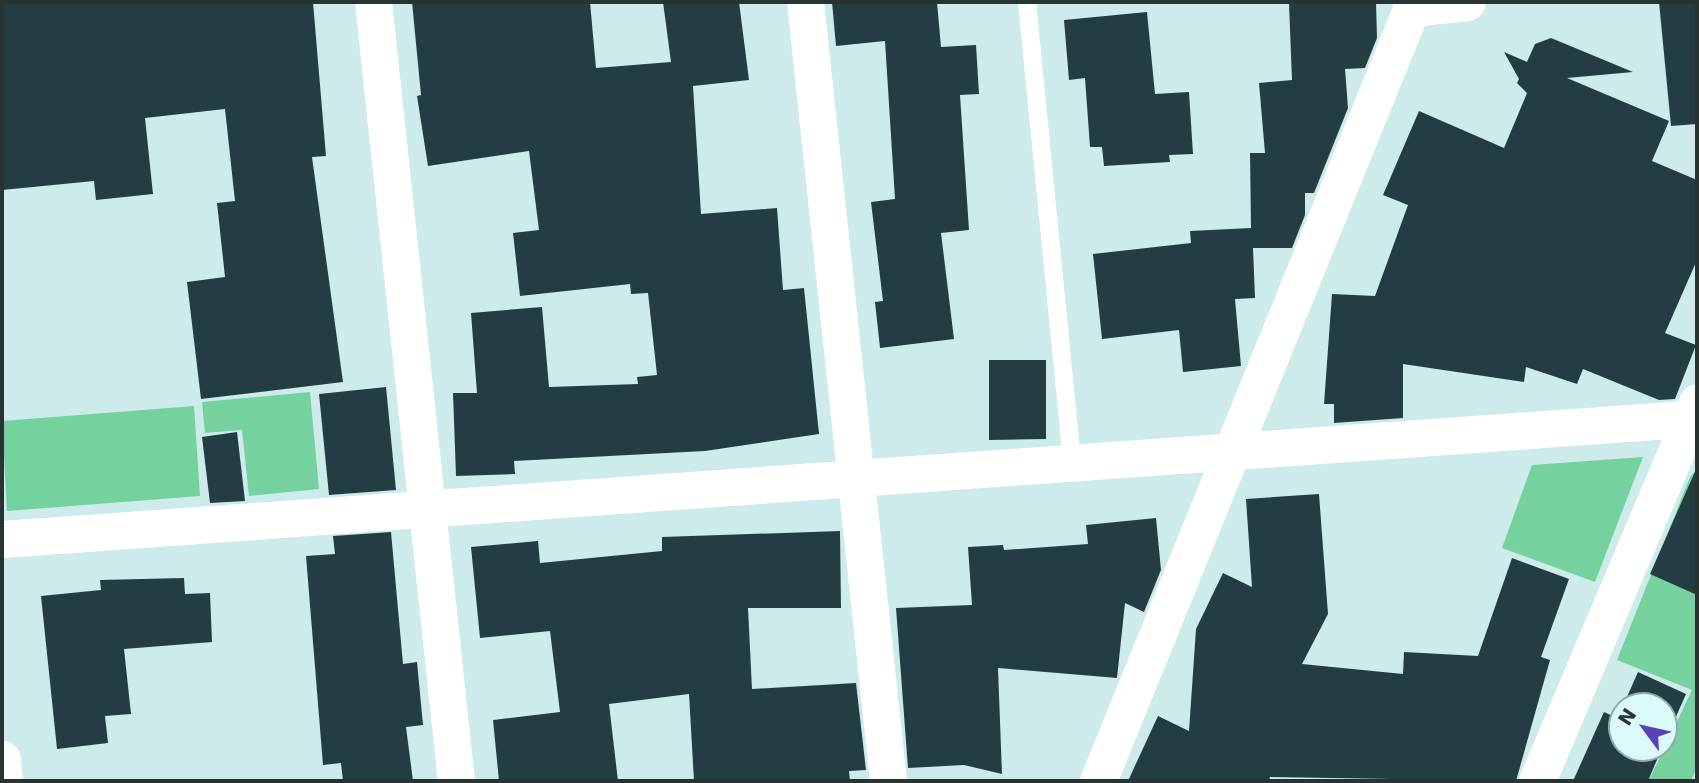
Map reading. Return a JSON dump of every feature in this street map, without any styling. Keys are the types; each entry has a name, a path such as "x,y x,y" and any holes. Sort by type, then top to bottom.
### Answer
{"street":[{"path":"373,2 456,781"},
{"path":"805,2 888,781"},
{"path":"1098,781 1412,5 1467,2"},
{"path":"2,539 1232,451 1695,413 1537,781"},
{"path":"2,759 4,781"}],"lane":[{"path":"1027,2 1072,462"}],"green space":[{"path":"310,392 319,489 249,496 242,430 205,433 202,402"},
{"path":"194,406 200,496 7,511 2,421"},
{"path":"1643,457 1595,582 1502,548 1532,465"},
{"path":"1697,469 1697,767 1691,781 1616,781 1606,777 1612,762 1650,778 1658,762 1678,762 1678,719 1692,690 1617,660 1690,477"}],"building":[{"path":"2,2 313,2 326,156 312,157 343,382 201,399 187,282 225,277 217,203 235,201 225,109 145,118 153,194 96,200 94,181 2,190"},
{"path":"412,2 590,2 596,68 671,62 663,2 739,2 749,80 693,86 701,214 777,208 783,290 804,288 819,434 705,451 514,461 515,474 456,476 453,393 477,393 471,313 542,307 549,387 638,384 637,377 657,375 648,293 631,294 630,284 520,296 513,233 539,230 529,151 428,166 417,96 421,95"},
{"path":"832,2 937,2 941,47 976,45 979,94 960,95 969,230 941,233 954,339 880,348 875,302 883,301 871,202 895,199 885,41 836,46"},
{"path":"1376,2 1377,38 1365,68 1345,69 1348,108 1314,193 1305,193 1305,215 1292,248 1253,248 1255,298 1235,299 1241,366 1183,372 1179,330 1102,339 1093,254 1191,243 1190,231 1251,228 1250,153 1265,153 1259,83 1292,80 1289,4"},
{"path":"1659,2 1697,2 1697,124 1671,126"},
{"path":"1147,12 1155,94 1189,92 1193,154 1169,155 1170,162 1104,166 1102,147 1090,147 1085,78 1069,80 1064,20"},
{"path":"1551,38 1633,72 1567,78 1669,121 1652,161 1697,180 1697,260 1665,333 1696,345 1675,399 1659,400 1583,369 1577,384 1526,367 1524,382 1403,364 1403,418 1334,423 1334,404 1324,404 1332,294 1375,296 1408,205 1383,195 1419,111 1504,148 1527,93 1517,83 1519,79 1504,52 1527,62 1535,44"},
{"path":"989,360 1046,360 1046,439 989,440"},
{"path":"386,387 396,490 329,495 319,394"},
{"path":"237,432 245,501 210,503 202,437"},
{"path":"1697,467 1697,595 1650,574"},
{"path":"1319,494 1328,614 1302,664 1403,674 1404,652 1478,656 1512,558 1569,579 1541,657 1550,660 1516,781 1270,777 1269,781 1128,781 1158,716 1189,731 1196,629 1223,573 1252,587 1246,499"},
{"path":"1156,518 1161,570 1144,612 1125,603 1117,678 998,668 1002,774 964,765 908,768 896,608 972,605 968,547 1003,545 1004,550 1088,544 1086,525"},
{"path":"840,531 841,608 748,608 752,689 856,683 866,770 849,771 850,781 694,781 689,694 609,704 618,781 499,781 493,720 560,712 550,631 480,638 471,547 538,541 540,563 662,551 662,537"},
{"path":"391,532 403,664 417,662 423,725 406,727 413,781 343,781 341,763 323,765 306,556 335,554 333,536"},
{"path":"184,578 185,594 210,593 212,642 124,649 131,714 105,716 108,743 57,749 41,596 101,590 100,580"},
{"path":"1638,672 1686,694 1678,712 1678,692 1629,692"},
{"path":"1604,712 1608,714 1608,762 1656,762 1648,781 1573,781"}]}
